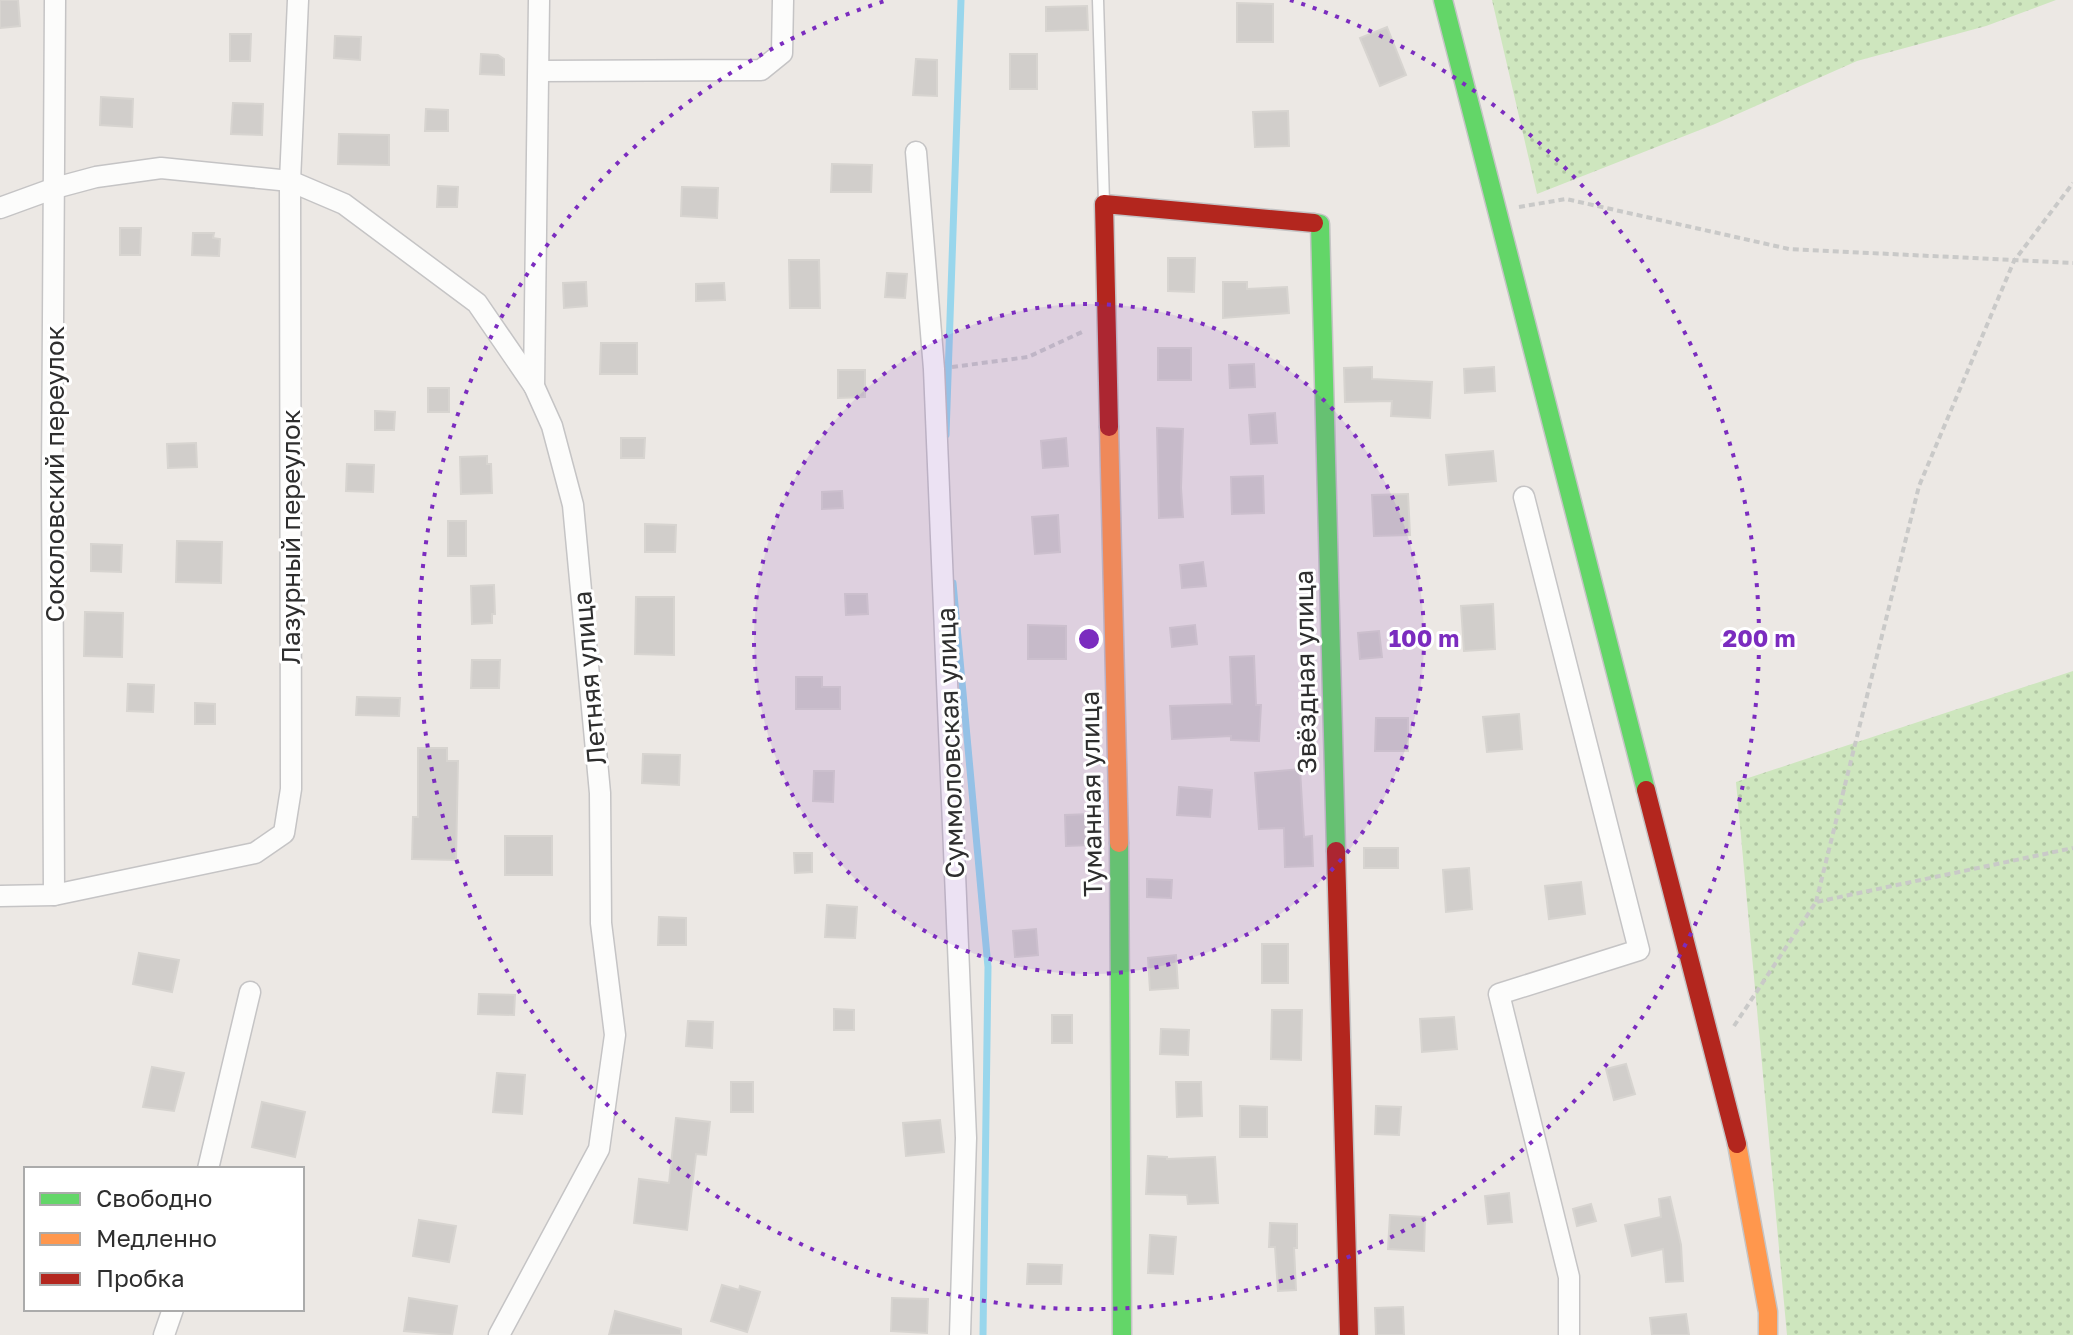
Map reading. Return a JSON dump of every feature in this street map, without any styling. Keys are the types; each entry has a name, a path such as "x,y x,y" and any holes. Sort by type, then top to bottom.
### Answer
{"street":[{"name":"Соколовский переулок","path":"54,895 52,481 55,0"},
{"name":"Лазурный переулок","path":"54,895 255,853 284,833 291,789 290,181 298,0"},
{"name":"Летняя улица","path":"499,1335 599,1149 615,1035 601,923 600,793 573,505 552,426 534,386 539,0"},
{"path":"539,71 761,70 782,53 783,0"},
{"path":"1443,0 1738,1147 1768,1312 1768,1335"},
{"name":"Суммоловская улица","path":"916,152 934,369 966,1138 960,1335"},
{"path":"0,208 96,177 161,168 290,181 344,204 477,303 534,386"},
{"name":"Туманная улица","path":"1104,204 1121,952 1122,1335"},
{"name":"Звёздная улица","path":"1104,204 1320,224 1349,1335"},
{"path":"1524,497 1639,950 1499,994 1569,1277 1569,1335"},
{"path":"0,896 54,895"},
{"path":"208,1167 250,992"},
{"path":"164,1335 172,1311"}],"lane":[{"path":"1098,0 1104,204"}],"path":[{"path":"1714,1054 1816,902 1919,486 2014,261 2073,183"},
{"path":"1497,211 1566,199 1789,249 2073,263"},
{"path":"957,366 1028,357 1107,321"},
{"path":"1816,902 2073,848"}],"green space":[{"path":"1492,0 2056,0 1986,26 1857,61 1715,124 1537,194"},
{"path":"2073,671 2073,1335 1787,1335 1736,782"}],"building":[{"path":"0,0 18,0 20,26 0,28"},
{"path":"1237,3 1273,4 1273,42 1237,42"},
{"path":"1087,6 1088,30 1046,31 1046,7"},
{"path":"1387,27 1406,75 1380,86 1360,38"},
{"path":"230,34 251,34 250,61 230,61"},
{"path":"335,36 361,37 360,60 334,58"},
{"path":"481,54 498,55 504,59 504,75 480,74"},
{"path":"1010,54 1037,54 1037,89 1010,89"},
{"path":"916,59 937,60 937,96 913,95"},
{"path":"101,97 133,99 132,127 100,125"},
{"path":"233,103 263,104 262,135 231,134"},
{"path":"426,109 448,110 448,131 425,131"},
{"path":"1288,111 1289,146 1255,147 1253,112"},
{"path":"339,134 389,135 389,165 338,164"},
{"path":"832,164 872,165 871,192 831,192"},
{"path":"438,186 458,187 457,207 437,207"},
{"path":"682,187 718,188 717,218 681,216"},
{"path":"120,228 141,228 140,255 120,255"},
{"path":"193,233 214,233 213,238 220,239 219,256 192,255"},
{"path":"1168,258 1195,258 1194,292 1168,291"},
{"path":"789,260 819,260 820,308 790,308"},
{"path":"887,273 907,274 905,298 885,297"},
{"path":"586,282 587,306 564,308 563,283"},
{"path":"1223,282 1247,282 1247,289 1287,287 1289,313 1223,318"},
{"path":"724,283 725,300 696,301 696,284"},
{"path":"601,343 637,343 637,374 600,374"},
{"path":"1158,348 1191,348 1191,380 1158,380"},
{"path":"1254,364 1255,387 1230,388 1229,365"},
{"path":"1372,367 1372,379 1432,382 1430,418 1391,416 1392,401 1345,402 1344,368"},
{"path":"1494,367 1495,391 1465,393 1464,369"},
{"path":"838,370 865,370 865,397 838,398"},
{"path":"428,388 449,388 449,412 428,412"},
{"path":"375,411 395,412 394,430 375,430"},
{"path":"1275,413 1277,443 1251,444 1249,415"},
{"path":"1157,428 1183,429 1183,517 1159,518"},
{"path":"621,438 645,438 644,458 621,458"},
{"path":"1066,438 1068,466 1043,468 1041,441"},
{"path":"196,443 197,467 168,468 167,444"},
{"path":"1493,451 1496,481 1449,485 1446,455"},
{"path":"487,456 487,464 491,464 492,493 461,494 460,457"},
{"path":"347,464 374,465 373,492 346,491"},
{"path":"1263,476 1264,513 1232,514 1231,477"},
{"path":"842,491 843,508 822,509 822,492"},
{"path":"1408,494 1410,535 1374,536 1372,495"},
{"path":"1058,515 1060,552 1035,554 1032,517"},
{"path":"448,521 466,521 466,556 448,556"},
{"path":"645,524 676,525 675,552 645,552"},
{"path":"177,541 222,542 221,583 176,582"},
{"path":"91,544 122,545 121,572 91,571"},
{"path":"1203,562 1206,586 1182,588 1180,565"},
{"path":"494,585 495,614 492,614 492,623 472,624 471,586"},
{"path":"845,594 867,594 868,614 846,615"},
{"path":"636,597 674,597 674,655 635,654"},
{"path":"1493,604 1495,649 1464,651 1461,606"},
{"path":"85,612 123,613 122,657 84,656"},
{"path":"1028,625 1066,626 1066,659 1028,659"},
{"path":"1195,625 1197,644 1172,647 1170,628"},
{"path":"1379,631 1382,657 1360,659 1358,633"},
{"path":"1254,656 1256,705 1261,705 1259,741 1231,740 1231,736 1172,739 1170,706 1232,704 1230,657"},
{"path":"472,660 500,660 499,688 471,688"},
{"path":"796,677 822,677 822,687 840,687 840,709 796,709"},
{"path":"128,684 154,685 153,712 127,711"},
{"path":"357,697 400,698 399,716 356,715"},
{"path":"195,703 215,704 215,724 195,724"},
{"path":"1519,714 1522,749 1487,752 1483,717"},
{"path":"1376,718 1408,718 1408,751 1375,751"},
{"path":"418,748 447,748 447,761 458,761 456,860 412,859 413,817 418,817"},
{"path":"643,754 680,755 679,785 642,783"},
{"path":"1300,769 1304,837 1312,836 1313,866 1285,867 1284,828 1259,829 1255,773"},
{"path":"814,771 834,771 833,802 813,801"},
{"path":"1179,787 1212,790 1210,817 1177,815"},
{"path":"1090,814 1091,845 1066,846 1065,815"},
{"path":"505,836 552,836 552,875 505,875"},
{"path":"1364,848 1398,848 1398,868 1364,868"},
{"path":"794,853 812,853 812,872 795,873"},
{"path":"1469,868 1472,909 1446,912 1443,870"},
{"path":"1147,879 1172,880 1171,898 1147,897"},
{"path":"1581,882 1585,914 1549,919 1545,886"},
{"path":"827,905 857,907 855,938 825,937"},
{"path":"659,917 686,918 686,945 658,945"},
{"path":"1036,929 1038,955 1015,957 1013,931"},
{"path":"1262,944 1288,944 1288,983 1262,983"},
{"path":"139,953 179,960 172,992 133,984"},
{"path":"1176,955 1178,988 1150,990 1148,958"},
{"path":"479,994 515,995 514,1015 478,1014"},
{"path":"834,1009 854,1010 854,1030 834,1030"},
{"path":"1272,1010 1302,1010 1301,1060 1271,1059"},
{"path":"1052,1015 1072,1015 1072,1043 1052,1043"},
{"path":"1454,1017 1457,1049 1422,1052 1420,1019"},
{"path":"688,1021 713,1022 712,1048 686,1046"},
{"path":"1161,1029 1189,1030 1188,1055 1160,1054"},
{"path":"1626,1064 1635,1094 1614,1100 1606,1069"},
{"path":"152,1067 184,1073 174,1111 143,1107"},
{"path":"497,1073 525,1075 522,1114 493,1112"},
{"path":"731,1082 753,1082 753,1112 731,1112"},
{"path":"1176,1082 1201,1082 1202,1116 1177,1117"},
{"path":"262,1102 305,1112 295,1157 252,1147"},
{"path":"1240,1106 1267,1107 1267,1137 1240,1137"},
{"path":"1376,1106 1401,1107 1399,1135 1375,1134"},
{"path":"676,1118 710,1122 706,1155 696,1154 687,1230 634,1223 639,1179 669,1183"},
{"path":"940,1120 944,1152 906,1156 903,1123"},
{"path":"1148,1156 1167,1159 1215,1157 1218,1203 1188,1204 1187,1195 1146,1194"},
{"path":"1509,1193 1512,1222 1488,1224 1485,1196"},
{"path":"1670,1197 1681,1245 1683,1281 1666,1282 1663,1249 1632,1256 1625,1225 1661,1217 1659,1199"},
{"path":"1591,1204 1596,1221 1577,1226 1573,1209"},
{"path":"1390,1215 1425,1217 1424,1251 1388,1249"},
{"path":"419,1220 456,1226 449,1262 413,1256"},
{"path":"1270,1223 1297,1224 1297,1248 1294,1248 1296,1290 1278,1291 1275,1247 1269,1247"},
{"path":"1150,1235 1176,1237 1173,1274 1148,1273"},
{"path":"1028,1264 1062,1265 1061,1284 1027,1284"},
{"path":"722,1285 760,1292 747,1332 711,1321"},
{"path":"409,1298 457,1306 452,1335 404,1331"},
{"path":"892,1298 928,1299 927,1333 891,1331"},
{"path":"1403,1307 1404,1335 1376,1335 1375,1308"},
{"path":"615,1311 681,1329 681,1335 609,1335"},
{"path":"1686,1314 1689,1335 1652,1335 1650,1318"}],"waterway":[{"path":"946,435 961,0"},
{"path":"953,583 988,967 983,1335"}],"traffic: fast":[{"path":"1443,0 1646,790"},
{"path":"1314,223 1320,224 1336,851"},
{"path":"1119,843 1122,1335"}],"traffic: slow":[{"path":"1109,427 1119,843"},
{"path":"1737,1144 1768,1312 1768,1335"}],"traffic: jam":[{"path":"1109,427 1104,204 1314,223"},
{"path":"1646,790 1737,1144"},
{"path":"1336,851 1349,1335"}]}
